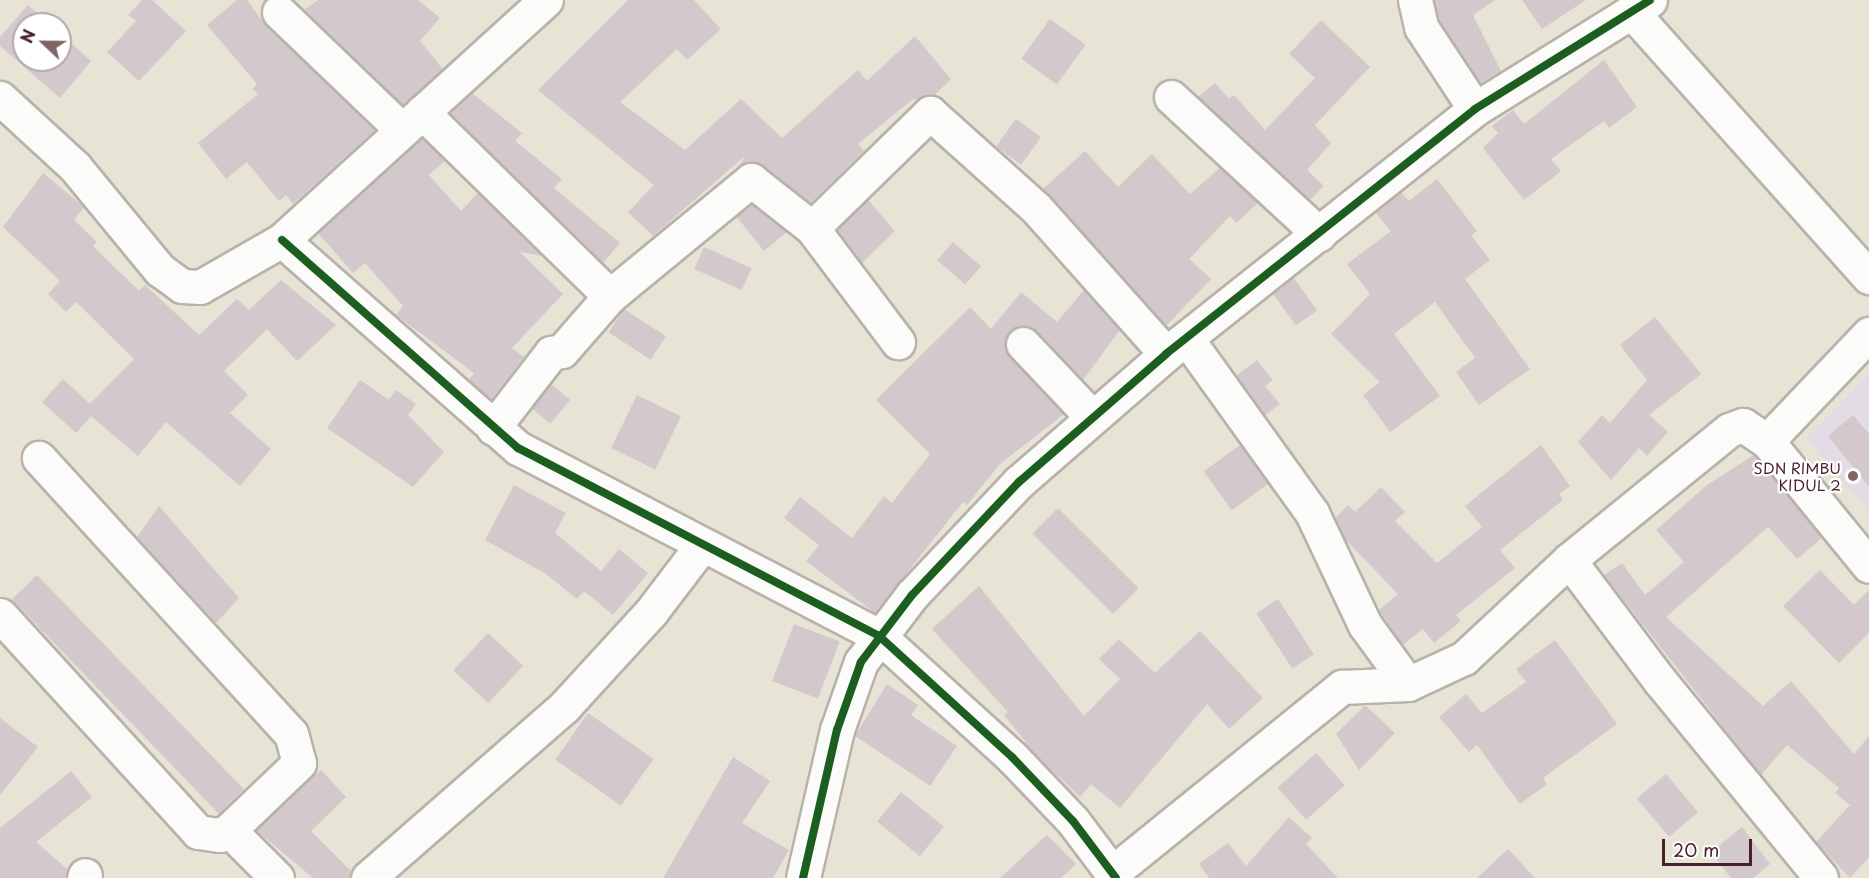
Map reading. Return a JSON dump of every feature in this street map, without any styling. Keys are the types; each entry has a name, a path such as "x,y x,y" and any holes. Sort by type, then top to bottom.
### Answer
{"street":[{"path":"0,98 75,167 160,270 182,286 200,287 282,240 546,0"},
{"path":"1415,0 1421,27 1475,109"},
{"path":"803,878 837,730 861,663 879,636 1019,482 1090,416 1475,109 1641,5 1869,277"},
{"path":"279,12 412,121 610,296"},
{"path":"1171,97 1319,234"},
{"path":"812,228 930,113 1035,208 1176,347 1312,513 1365,625 1408,684"},
{"path":"493,428 551,353 562,351 610,296 744,181 751,180 812,228 898,342"},
{"path":"282,240 493,428 527,453 879,636 1012,757 1114,875 1342,687 1408,684 1464,658 1569,560 1729,430 1743,425 1767,441 1869,566"},
{"path":"1767,441 1869,334"},
{"path":"1023,344 1090,416"},
{"path":"0,615 198,832 220,835 229,830 298,763 291,734 39,458"},
{"path":"368,878 564,707 651,612 702,545"},
{"path":"1569,560 1821,878"},
{"path":"229,830 277,878"}],"shaded area":[{"name":"SDN RIMBU KIDUL 2","path":"1869,374 1869,512 1806,439"}],"building":[{"path":"142,0 152,0 186,31 139,81 107,52 136,21 128,15"},
{"path":"237,0 247,0 266,26 375,130 293,204 286,195 279,201 247,162 226,179 198,143 258,94 252,89 257,84 207,25"},
{"path":"318,0 418,0 440,18 420,41 443,69 403,105 304,10"},
{"path":"628,0 694,0 721,29 687,60 677,49 620,102 685,150 741,99 782,138 858,70 867,81 915,36 951,79 935,95 912,100 858,144 864,151 811,203 762,165 741,164 745,156 653,236 628,212 654,185 538,90"},
{"path":"1434,0 1495,0 1473,15 1501,71 1481,83 1439,20"},
{"path":"1522,0 1586,0 1542,29"},
{"path":"28,5 36,12 22,12"},
{"path":"1050,19 1086,45 1057,85 1021,59"},
{"path":"1321,20 1370,67 1315,125 1331,143 1307,170 1324,186 1310,200 1198,97 1215,83 1229,99 1234,95 1265,130 1315,78 1289,54"},
{"path":"12,23 12,56 0,46 0,37"},
{"path":"72,44 91,61 60,98 30,72 72,72"},
{"path":"1604,60 1637,107 1609,128 1604,121 1551,159 1561,171 1524,200 1483,148 1498,133 1492,126 1513,110 1524,124"},
{"path":"472,93 522,133 515,141 562,179 554,188 620,243 603,263 450,113"},
{"path":"1016,119 1041,137 1021,165 996,147"},
{"path":"422,138 445,161 429,175 461,211 478,193 542,256 520,252 563,294 512,348 524,357 491,400 469,380 474,373 396,315 403,306 365,263 353,273 318,233"},
{"path":"1085,151 1118,187 1152,154 1190,194 1220,168 1258,203 1236,223 1230,216 1189,259 1211,279 1166,326 1043,189"},
{"path":"43,173 84,207 74,220 97,242 93,246 139,291 145,285 199,335 237,299 249,310 281,280 336,325 297,361 267,329 224,371 248,395 230,413 271,449 240,486 166,422 138,456 91,416 76,433 42,402 63,379 90,404 134,359 76,302 66,312 48,294 60,281 3,227"},
{"path":"1437,179 1477,231 1471,235 1490,260 1465,279 1530,369 1479,405 1456,372 1475,358 1435,302 1394,334 1440,396 1390,432 1363,395 1380,382 1331,334 1370,294 1347,264 1391,231 1375,212 1400,192 1409,201"},
{"path":"868,200 895,231 862,263 837,230"},
{"path":"751,204 787,232 764,251 736,216"},
{"path":"953,242 981,266 965,284 937,260"},
{"path":"704,247 752,268 742,290 694,269"},
{"path":"1293,277 1317,310 1296,325 1272,292"},
{"path":"1084,290 1120,330 1083,380 1036,331 1019,326 1010,331 1005,339 1009,356 1064,414 999,465 967,505 963,502 875,613 806,561 819,545 784,518 800,497 852,538 884,496 892,503 930,454 876,400 970,307 991,329 1021,292 1057,322"},
{"path":"624,309 666,336 651,360 609,332"},
{"path":"1655,317 1701,374 1649,415 1668,432 1647,456 1639,448 1611,480 1578,442 1602,415 1610,423 1647,380 1620,345"},
{"path":"1257,360 1273,380 1265,386 1280,404 1265,415 1236,376"},
{"path":"360,380 389,400 396,390 416,404 408,415 444,452 413,487 327,428"},
{"path":"551,384 570,400 550,424 531,408"},
{"path":"637,395 681,416 655,470 611,448"},
{"path":"1853,415 1869,434 1869,487 1828,436"},
{"path":"1240,445 1268,484 1232,510 1204,471"},
{"path":"1541,445 1570,486 1559,494 1563,500 1500,550 1515,568 1456,615 1461,621 1434,643 1423,629 1403,645 1379,610 1398,594 1345,539 1335,518 1348,505 1355,512 1381,487 1405,512 1395,521 1437,563 1482,527 1465,506"},
{"path":"1754,455 1822,538 1797,559 1768,527 1666,617 1763,706 1791,681 1854,754 1869,736 1869,857 1850,878 1816,842 1850,805 1835,793 1839,788 1787,745 1761,775 1604,575 1622,563 1645,595 1684,562 1656,530 1707,485"},
{"path":"514,485 566,513 555,533 601,571 619,549 648,573 613,615 584,591 577,599 546,574 485,540"},
{"path":"159,506 239,598 216,623 137,537"},
{"path":"1058,508 1139,589 1113,614 1033,533"},
{"path":"1820,570 1854,605 1869,590 1869,633 1839,663 1783,606"},
{"path":"37,575 244,789 219,814 12,599"},
{"path":"979,586 1084,716 1120,679 1099,659 1119,639 1155,673 1200,631 1263,698 1229,729 1207,704 1120,808 1091,784 1080,797 1037,756 1004,715 1008,712 932,629"},
{"path":"1278,599 1314,654 1292,669 1256,613"},
{"path":"794,624 840,642 818,699 772,681"},
{"path":"488,633 523,666 488,703 453,670"},
{"path":"1555,640 1617,724 1543,778 1547,784 1520,804 1477,745 1469,752 1439,717 1466,694 1482,713 1526,682 1516,669"},
{"path":"887,684 918,705 911,715 957,746 930,786 855,736"},
{"path":"1365,705 1395,733 1359,770 1336,734"},
{"path":"588,713 654,759 621,806 555,760"},
{"path":"0,718 38,747 0,795"},
{"path":"1316,753 1345,785 1306,820 1277,788"},
{"path":"733,757 770,781 742,823 789,850 773,878 663,878"},
{"path":"321,770 346,797 311,831 351,871 350,878 313,878 256,830"},
{"path":"71,771 92,797 36,842 67,869 66,878 0,878 0,828"},
{"path":"1666,774 1698,812 1669,837 1637,798"},
{"path":"901,792 944,827 920,856 877,822"},
{"path":"1289,817 1312,838 1306,844 1338,878 1209,878 1199,864 1228,843 1246,866"},
{"path":"1742,827 1770,864 1753,878 1731,878 1711,852"},
{"path":"1047,835 1076,864 1061,878 1000,878"},
{"path":"1508,849 1535,878 1477,878"}],"cycle path":[{"path":"803,878 837,730 861,662 912,595 1019,482 1166,354 1475,109 1650,0"},
{"path":"282,240 518,448 879,636 1012,757 1073,821 1116,878"}],"place":[{"name":"SDN RIMBU KIDUL 2","path":"1853,476"}]}
